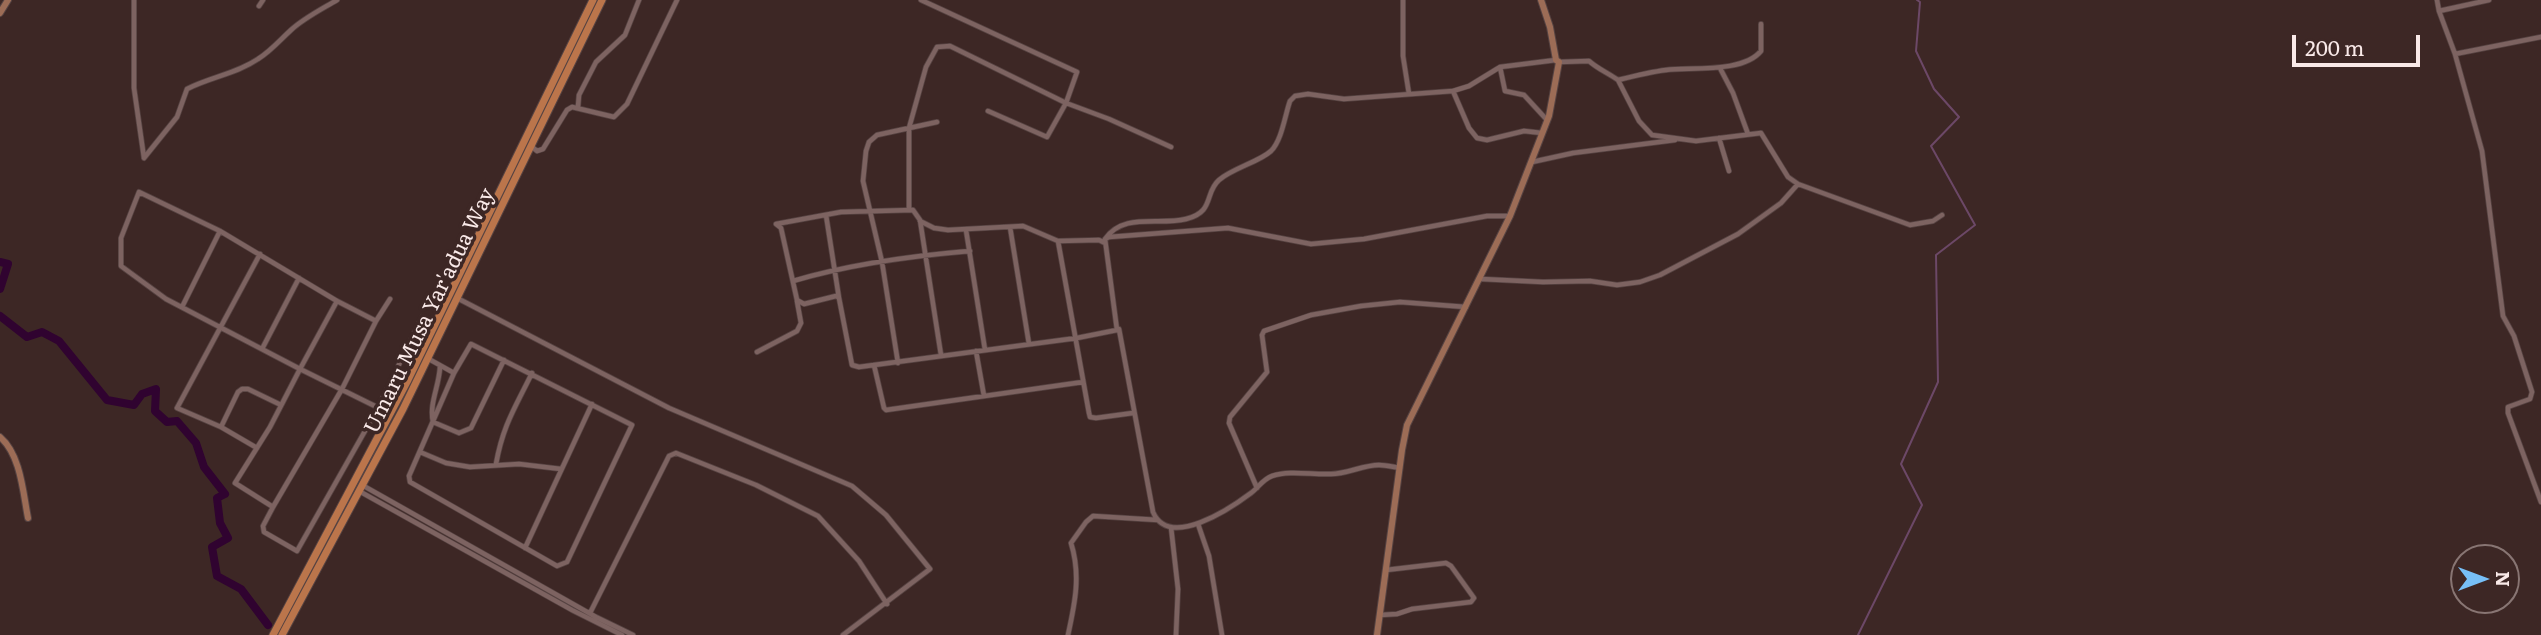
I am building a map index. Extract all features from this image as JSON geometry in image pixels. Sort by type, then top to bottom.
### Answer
[{"type":"main road","name":"Umaru Musa Yar'adua Way","points":[[282,635],[361,488],[593,0]]},
{"type":"main road","name":"Umaru Musa Yar'adua Way","points":[[273,635],[391,414],[427,358],[602,0]]},
{"type":"street","points":[[0,13],[8,0]]},
{"type":"street","points":[[134,0],[134,88],[144,158],[177,117],[187,89],[233,73],[257,60],[278,44],[292,28],[337,0]]},
{"type":"street","points":[[259,6],[263,0]]},
{"type":"street","points":[[578,107],[579,95],[596,62],[625,34],[639,0]]},
{"type":"street","points":[[531,146],[537,151],[543,149],[567,110],[578,107],[614,117],[627,104],[677,0]]},
{"type":"street","points":[[921,0],[1077,72],[1066,103],[1047,137],[988,111]]},
{"type":"street","points":[[1403,0],[1402,56],[1409,94]]},
{"type":"street","points":[[1377,635],[1402,450],[1410,418],[1510,216],[1547,120],[1557,61],[1541,0]]},
{"type":"street","points":[[2437,0],[2482,151],[2503,316],[2514,336],[2532,392],[2530,399],[2508,407],[2508,413],[2541,502]]},
{"type":"street","points":[[2439,11],[2489,0]]},
{"type":"street","points":[[1158,520],[1153,512],[1118,328],[1105,241],[1111,230],[1139,221],[1168,222],[1196,215],[1205,208],[1218,180],[1242,164],[1259,159],[1272,150],[1290,101],[1295,96],[1321,94],[1344,99],[1453,91],[1469,86],[1500,67],[1557,61],[1589,61],[1600,71],[1618,80],[1667,70],[1720,69],[1760,54],[1761,24]]},
{"type":"street","points":[[2455,54],[2541,37]]},
{"type":"street","points":[[909,208],[909,128],[926,67],[937,47],[950,46],[1066,103],[1171,147]]},
{"type":"street","points":[[1500,67],[1505,91],[1524,95],[1547,120]]},
{"type":"street","points":[[1720,69],[1733,93],[1748,134]]},
{"type":"street","points":[[1618,80],[1633,112],[1653,135],[1696,142],[1761,133],[1788,177],[1798,184],[1910,225],[1933,221],[1942,215]]},
{"type":"street","points":[[1453,91],[1460,101],[1469,128],[1477,138],[1487,140],[1518,131],[1542,132]]},
{"type":"street","points":[[898,363],[882,262],[863,181],[866,151],[869,142],[877,135],[937,122]]},
{"type":"street","points":[[1719,138],[1729,171]]},
{"type":"street","points":[[1531,162],[1573,153],[1682,139]]},
{"type":"street","points":[[1481,279],[1590,281],[1616,285],[1640,282],[1661,275],[1738,234],[1781,203],[1798,184]]},
{"type":"street","points":[[376,321],[220,231],[139,192],[121,238],[121,265],[166,299],[391,414]]},
{"type":"street","points":[[757,352],[797,331],[802,323],[781,228],[776,224],[826,215],[909,208],[920,220],[934,228],[1030,228],[1059,241],[1105,241],[1228,228],[1311,244],[1364,239],[1488,216],[1510,216]]},
{"type":"street","points":[[826,215],[852,365],[859,367],[898,363],[1077,338],[1118,328]]},
{"type":"street","points":[[920,220],[941,355]]},
{"type":"street","points":[[1010,227],[1028,344]]},
{"type":"street","points":[[966,230],[985,349]]},
{"type":"street","points":[[181,307],[220,231]]},
{"type":"street","points":[[1059,241],[1090,417],[1133,413]]},
{"type":"street","points":[[793,281],[834,268],[970,251]]},
{"type":"street","points":[[257,448],[221,427],[177,408],[260,254]]},
{"type":"street","points":[[262,349],[299,278]]},
{"type":"street","points":[[797,300],[804,304],[836,296],[839,298]]},
{"type":"street","points":[[457,298],[669,408],[852,486],[886,515],[930,569],[843,635]]},
{"type":"street","points":[[390,299],[263,526],[264,532],[297,551],[378,408],[422,317]]},
{"type":"street","points":[[273,507],[235,483],[281,405],[337,300]]},
{"type":"street","points":[[1256,488],[1229,423],[1230,417],[1267,372],[1262,335],[1264,331],[1311,315],[1361,306],[1400,302],[1466,307]]},
{"type":"street","points":[[471,344],[632,425],[567,562],[557,566],[410,482],[409,476],[454,373],[471,344]]},
{"type":"street","points":[[976,351],[984,396]]},
{"type":"street","points":[[427,358],[454,373]]},
{"type":"street","points":[[433,422],[458,433],[471,428],[504,360]]},
{"type":"street","points":[[874,365],[886,410],[1083,382]]},
{"type":"street","points":[[433,422],[430,409],[439,384],[440,367]]},
{"type":"street","points":[[496,464],[510,413],[532,373]]},
{"type":"street","points":[[221,427],[242,389],[248,389],[281,405]]},
{"type":"street","points":[[525,548],[592,404]]},
{"type":"street","points":[[0,437],[7,444],[15,464],[26,499],[28,518]]},
{"type":"street","points":[[420,452],[446,463],[470,467],[496,464],[550,466],[561,469]]},
{"type":"street","points":[[590,613],[669,456],[677,453],[756,485],[818,516],[859,561],[887,604]]},
{"type":"street","points":[[1068,635],[1077,590],[1077,561],[1071,541],[1093,516],[1158,520],[1176,528],[1198,524],[1266,479],[1279,475],[1331,474],[1379,465],[1400,468]]},
{"type":"street","points":[[361,488],[633,635]]},
{"type":"street","points":[[361,488],[572,610],[622,635]]},
{"type":"street","points":[[1198,524],[1209,556],[1222,635]]},
{"type":"street","points":[[1171,527],[1177,579],[1176,635]]},
{"type":"street","points":[[1380,615],[1471,602],[1474,598],[1446,563],[1386,570]]},
{"type":"waterway","points":[[1858,635],[1922,505],[1901,464],[1938,382],[1936,255],[1975,225],[1931,146],[1959,117],[1934,89],[1916,51],[1920,2],[1917,0]]},
{"type":"waterway","points":[[0,262],[8,264],[0,289]]},
{"type":"waterway","points":[[0,316],[27,337],[42,332],[59,341],[107,400],[134,405],[142,394],[156,389],[155,411],[167,422],[177,421],[196,443],[204,467],[225,494],[217,498],[220,523],[228,538],[212,547],[217,576],[241,589],[268,625]]}]
